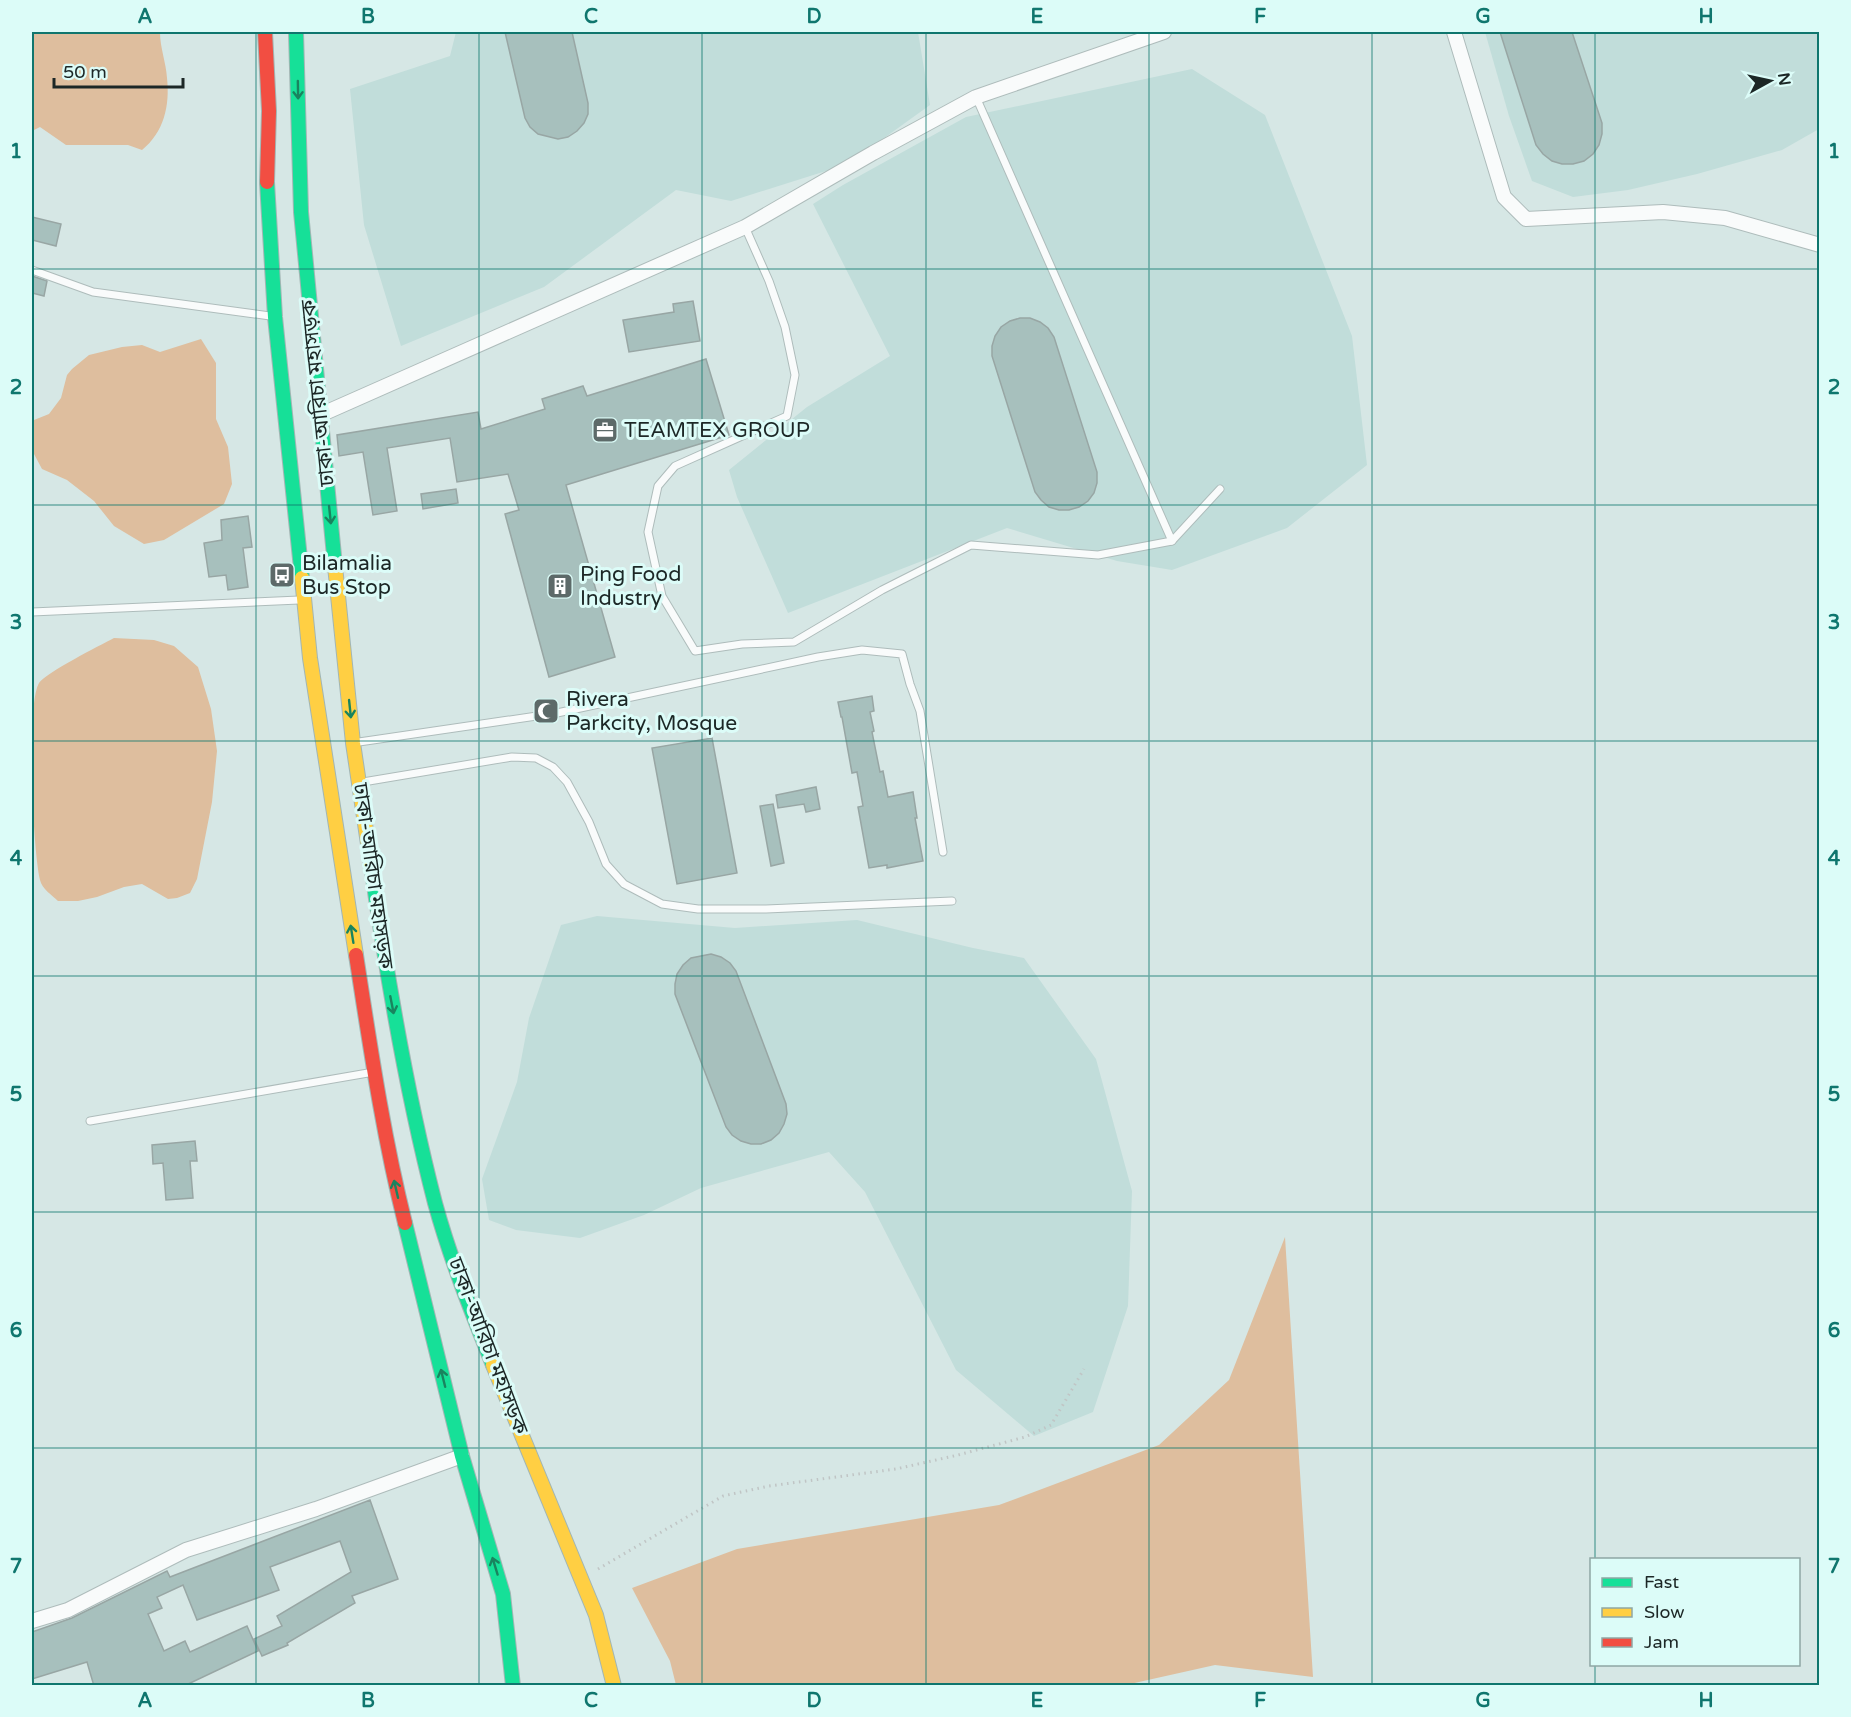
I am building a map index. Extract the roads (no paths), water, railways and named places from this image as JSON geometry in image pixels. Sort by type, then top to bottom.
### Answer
[{"type":"highway","name":"ঢাকা-আরিচা মহাসড়ক","points":[[265,32],[269,111],[267,191],[275,317],[314,681],[374,1072],[409,1245],[462,1456],[503,1594],[513,1686]]},
{"type":"highway","name":"ঢাকা-আরিচা মহাসড়ক","points":[[296,32],[301,212],[353,743],[389,989],[411,1104],[436,1205],[471,1311],[596,1615],[610,1664],[613,1686]]},
{"type":"highway","points":[[503,1594],[524,1663]]},
{"type":"street","points":[[320,415],[745,227],[976,97],[1164,32]]},
{"type":"street","points":[[1454,32],[1504,197],[1526,219],[1663,212],[1725,218],[1820,244]]},
{"type":"street","points":[[32,1621],[68,1610],[186,1550],[316,1509],[462,1456]]},
{"type":"lane","points":[[976,97],[1172,541]]},
{"type":"lane","points":[[745,227],[769,281],[785,327],[795,375],[787,416],[675,466],[658,486],[648,532],[662,596],[695,651],[742,644],[794,642],[882,590],[971,544],[1098,555],[1172,541],[1220,489]]},
{"type":"lane","points":[[32,270],[93,292],[275,317]]},
{"type":"lane","points":[[32,612],[305,600]]},
{"type":"lane","points":[[353,743],[557,713],[818,657],[862,650],[902,654],[920,711],[944,852]]},
{"type":"lane","points":[[359,782],[512,757],[536,758],[553,767],[567,782],[589,822],[606,864],[624,884],[662,904],[698,909],[766,909],[952,902]]},
{"type":"lane","points":[[90,1121],[374,1072]]},
{"type":"place","name":"TEAMTEX GROUP","points":[[605,430]]},
{"type":"place","name":"Bilamalia Bus Stop","points":[[282,575]]},
{"type":"place","name":"Ping Food Industry","points":[[560,586]]},
{"type":"place","name":"Rivera Parkcity, Mosque","points":[[546,711]]}]
